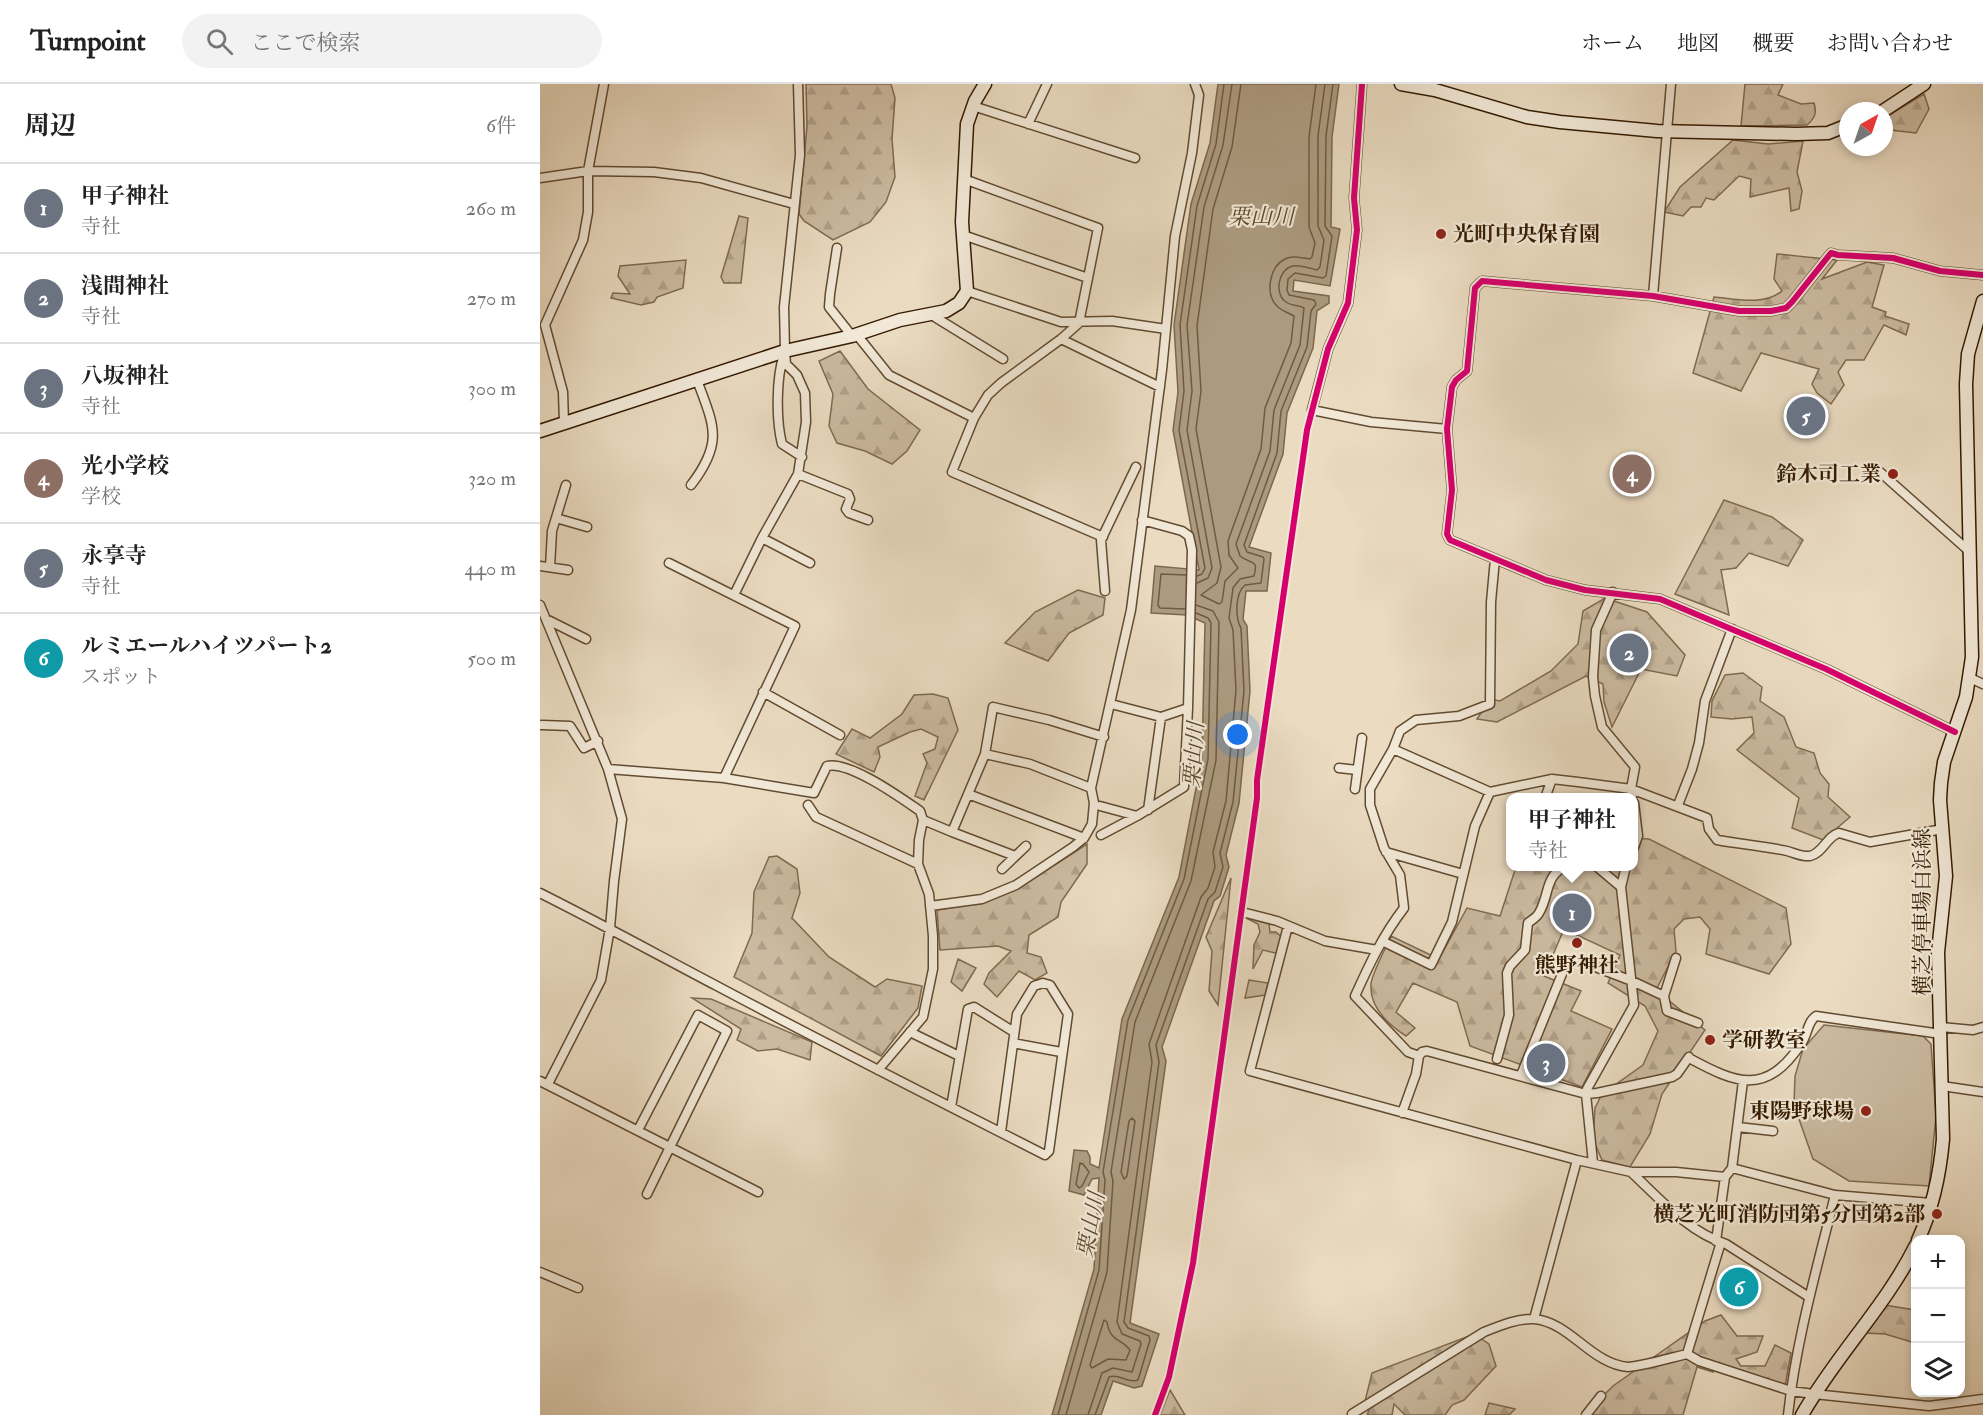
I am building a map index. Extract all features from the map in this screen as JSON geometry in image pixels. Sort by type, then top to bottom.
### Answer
[{"type":"street","points":[[564,423],[563,392],[545,325],[583,240],[588,212],[588,171],[604,84]]},
{"type":"street","points":[[734,595],[762,538],[798,474],[802,457],[806,422],[805,393],[796,375],[786,364],[784,307],[800,155],[798,84]]},
{"type":"street","points":[[540,431],[785,351],[854,335],[900,320],[946,311],[959,303],[967,291],[963,235],[967,124],[973,106],[985,84]]},
{"type":"street","points":[[1028,124],[1047,84]]},
{"type":"street","points":[[930,906],[982,899],[1016,885],[1084,838],[1092,824],[1094,803],[1091,788],[1131,610],[1160,387],[1175,236],[1192,153],[1199,95],[1195,84]]},
{"type":"street","points":[[1362,84],[1354,198],[1357,230],[1348,303],[1328,349],[1312,410],[1371,422],[1447,429]]},
{"type":"street","points":[[1401,84],[1435,90],[1527,117],[1560,122],[1668,131],[1796,134],[1828,133],[1839,129]]},
{"type":"street","points":[[1653,296],[1671,84]]},
{"type":"street","points":[[1893,104],[1924,84]]},
{"type":"street","points":[[973,106],[1136,158]]},
{"type":"street","points":[[540,178],[588,171],[654,172],[701,178],[794,204]]},
{"type":"street","points":[[964,179],[1098,228],[1079,323],[1061,339],[1001,382],[988,395],[974,418],[952,472],[1103,537]]},
{"type":"street","points":[[963,235],[1088,278]]},
{"type":"street","points":[[837,248],[830,307],[890,375],[974,418]]},
{"type":"street","points":[[1955,732],[1826,669],[1660,599],[1585,590],[1566,585],[1450,540],[1447,534],[1452,480],[1447,429],[1452,387],[1467,371],[1475,288],[1482,281],[1653,296],[1739,311],[1771,311],[1786,308],[1832,252],[1838,255],[1893,258],[1940,271],[1983,275]]},
{"type":"street","points":[[967,291],[1061,322],[1112,321],[1166,329]]},
{"type":"street","name":"横芝停車場白浜線","points":[[1920,1235],[1941,1169],[1943,1139],[1938,952],[1946,876],[1941,783],[1944,762],[1970,678],[1972,657],[1967,364],[1970,344],[1983,301]]},
{"type":"street","points":[[930,314],[1003,359]]},
{"type":"street","points":[[1061,339],[1160,387]]},
{"type":"street","points":[[785,351],[779,366],[778,430],[783,444],[802,457]]},
{"type":"street","points":[[691,484],[708,460],[713,443],[711,418],[697,380]]},
{"type":"street","points":[[1105,591],[1101,540],[1136,467]]},
{"type":"street","points":[[1880,472],[1970,552]]},
{"type":"street","points":[[798,474],[848,494],[850,499],[846,509],[849,513],[868,520]]},
{"type":"street","points":[[550,567],[552,531],[566,485]]},
{"type":"street","points":[[556,518],[587,526]]},
{"type":"street","points":[[1101,835],[1148,810],[1184,786],[1192,550],[1189,536],[1182,531],[1143,520]]},
{"type":"street","points":[[762,538],[810,563]]},
{"type":"street","points":[[1419,1056],[1408,1052],[1355,996],[1382,941],[1404,908],[1400,875],[1386,852],[1370,805],[1370,789],[1393,749],[1400,731],[1416,720],[1459,716],[1490,704],[1491,602],[1495,559]]},
{"type":"street","points":[[669,563],[795,626],[724,778]]},
{"type":"street","points":[[540,566],[568,570]]},
{"type":"street","points":[[1393,749],[1490,792],[1552,779],[1632,793],[1635,767],[1602,727],[1593,677],[1596,630],[1613,592]]},
{"type":"street","points":[[540,604],[608,769],[622,819],[610,928],[601,980],[544,1083],[758,1192]]},
{"type":"street","points":[[546,619],[586,639]]},
{"type":"street","points":[[1678,805],[1694,760],[1706,701],[1732,629]]},
{"type":"street","points":[[1970,678],[1983,684]]},
{"type":"street","points":[[763,692],[840,735]]},
{"type":"street","points":[[1111,704],[1161,717],[1188,708]]},
{"type":"street","points":[[952,832],[986,753],[993,707],[1049,720],[1104,737]]},
{"type":"street","points":[[1148,810],[1161,717]]},
{"type":"street","points":[[542,725],[570,726],[584,748],[597,741]]},
{"type":"street","points":[[1355,789],[1362,738]]},
{"type":"street","points":[[986,753],[1030,764],[1091,788]]},
{"type":"street","points":[[608,769],[724,778],[814,793],[827,766],[833,765],[854,771],[920,811],[923,820],[918,864],[929,894],[933,969],[923,1017],[878,1070]]},
{"type":"street","points":[[1339,768],[1357,770]]},
{"type":"street","points":[[1547,793],[1552,779]]},
{"type":"street","points":[[1382,941],[1431,965],[1452,922],[1475,826],[1490,792]]},
{"type":"street","points":[[968,794],[1084,838]]},
{"type":"street","points":[[1638,795],[1678,805],[1707,818],[1709,830],[1717,840],[1806,856],[1819,851],[1834,834],[1839,833],[1870,842],[1943,829]]},
{"type":"street","points":[[808,806],[816,817],[918,864]]},
{"type":"street","points":[[1100,806],[1137,816]]},
{"type":"street","points":[[923,820],[1015,856]]},
{"type":"street","points":[[1002,869],[1026,846]]},
{"type":"street","points":[[1386,852],[1463,874]]},
{"type":"street","points":[[1497,1059],[1509,1015],[1507,973],[1510,966],[1525,950],[1528,923],[1539,914],[1556,871]]},
{"type":"street","points":[[1601,871],[1621,887]]},
{"type":"street","points":[[1593,1164],[1587,1089],[1634,1005],[1621,887],[1625,871]]},
{"type":"street","points":[[540,893],[1045,1155],[1049,1151],[1068,1014],[1050,985],[1043,983],[1035,986],[1017,1014],[1001,1132]]},
{"type":"street","points":[[1242,912],[1288,926],[1325,941],[1377,950]]},
{"type":"street","points":[[1288,926],[1250,1071],[1593,1164],[1631,1172],[1676,1172],[1725,1177]]},
{"type":"street","points":[[1676,958],[1664,996],[1667,1011],[1698,1023]]},
{"type":"street","points":[[1585,963],[1664,996]]},
{"type":"street","points":[[1521,1075],[1564,969]]},
{"type":"street","points":[[951,1107],[968,1009],[974,1007],[1014,1032]]},
{"type":"street","points":[[638,1130],[698,1015],[727,1031],[647,1194]]},
{"type":"street","points":[[1402,1113],[1416,1074],[1419,1056],[1422,1052],[1427,1051],[1586,1094],[1597,1094],[1672,1077],[1689,1058],[1717,1073],[1743,1080],[1752,1081],[1769,1077],[1784,1066],[1806,1037],[1809,1024],[1816,1016],[1941,1030],[1973,1030],[1983,1027]]},
{"type":"street","points":[[910,1032],[959,1056]]},
{"type":"street","points":[[1013,1043],[1061,1052]]},
{"type":"street","points":[[1687,1354],[1719,1241],[1725,1177],[1732,1168],[1743,1080]]},
{"type":"street","points":[[1942,1086],[1983,1092]]},
{"type":"street","points":[[1738,1127],[1773,1131]]},
{"type":"street","points":[[1534,1319],[1577,1160]]},
{"type":"street","points":[[1732,1168],[1835,1195],[1931,1203]]},
{"type":"street","points":[[1631,1172],[1694,1228],[1809,1297]]},
{"type":"street","points":[[1788,1415],[1809,1297],[1835,1195]]},
{"type":"street","points":[[1802,1415],[1814,1394],[1890,1290],[1911,1254]]},
{"type":"street","points":[[540,1272],[578,1288]]},
{"type":"street","points":[[1352,1414],[1484,1332],[1502,1325],[1534,1319],[1558,1327],[1599,1358],[1629,1367],[1687,1354],[1699,1361],[1791,1391],[1935,1410],[1983,1399]]},
{"type":"street","points":[[1586,1415],[1601,1396]]},
{"type":"green space","points":[[806,84],[891,84],[895,98],[892,139],[895,177],[886,202],[870,222],[833,240],[804,221],[799,214],[807,126]]},
{"type":"green space","points":[[1745,84],[1783,84],[1778,95],[1801,104],[1814,103],[1814,118],[1807,125],[1741,126]]},
{"type":"green space","points":[[1924,94],[1929,109],[1916,133],[1893,130],[1893,113]]},
{"type":"green space","points":[[1733,140],[1768,144],[1803,141],[1797,172],[1802,191],[1799,209],[1791,211],[1789,188],[1750,197],[1751,179],[1739,176],[1714,200],[1706,198],[1701,207],[1691,207],[1683,216],[1664,212],[1680,187]]},
{"type":"green space","points":[[739,216],[748,218],[741,283],[724,283],[721,277]]},
{"type":"green space","points":[[1777,254],[1837,260],[1822,279],[1867,262],[1884,265],[1872,307],[1886,312],[1885,316],[1909,324],[1906,335],[1884,325],[1864,360],[1846,360],[1838,372],[1844,385],[1831,404],[1817,393],[1812,384],[1819,369],[1761,353],[1741,391],[1693,373],[1714,297],[1758,300],[1775,296],[1782,291],[1774,279]]},
{"type":"green space","points":[[686,260],[683,288],[657,297],[654,302],[641,305],[611,298],[613,293],[630,294],[618,276],[620,266]]},
{"type":"green space","points":[[840,351],[868,389],[920,430],[907,451],[892,464],[865,451],[837,443],[829,426],[833,394],[819,361]]},
{"type":"green space","points":[[1724,500],[1772,517],[1803,540],[1788,566],[1749,553],[1736,568],[1721,570],[1729,615],[1675,594]]},
{"type":"green space","points":[[1078,590],[1105,598],[1103,615],[1069,633],[1048,661],[1005,643],[1035,612]]},
{"type":"green space","points":[[1605,598],[1647,612],[1685,655],[1677,676],[1641,669],[1612,727],[1604,702],[1603,684],[1586,676],[1497,722],[1477,719],[1490,699],[1500,701],[1551,671],[1578,644],[1583,611]]},
{"type":"green space","points":[[1743,673],[1762,687],[1760,701],[1784,717],[1796,747],[1814,753],[1820,773],[1829,784],[1828,797],[1850,817],[1823,840],[1792,828],[1799,798],[1737,750],[1754,733],[1752,717],[1732,719],[1711,717],[1712,701],[1725,675]]},
{"type":"green space","points":[[933,694],[948,698],[958,730],[924,800],[915,796],[927,763],[923,754],[935,749],[938,737],[921,729],[878,747],[880,757],[874,772],[836,754],[852,729],[870,738],[902,714],[914,695]]},
{"type":"green space","points":[[1638,838],[1649,839],[1786,908],[1791,944],[1769,974],[1706,954],[1710,929],[1700,917],[1684,919],[1674,929],[1676,951],[1656,990],[1705,1030],[1662,1094],[1650,1134],[1630,1167],[1602,1160],[1593,1139],[1595,1108],[1602,1094],[1643,1065],[1658,1031],[1645,1006],[1608,983],[1620,955],[1564,929],[1544,976],[1581,991],[1571,1011],[1612,1029],[1582,1087],[1470,1046],[1457,1002],[1413,983],[1396,1012],[1415,1028],[1406,1036],[1387,1021],[1377,1008],[1371,992],[1371,984],[1376,967],[1391,936],[1439,959],[1467,908],[1500,916],[1515,871],[1638,871]]},
{"type":"green space","points":[[1087,844],[1087,864],[1061,902],[1058,917],[1029,935],[1027,953],[1041,957],[1047,973],[1035,980],[1019,971],[997,997],[984,984],[989,973],[1011,951],[998,946],[940,950],[937,910],[986,902],[1033,879]]},
{"type":"green space","points":[[777,856],[797,869],[800,893],[792,918],[829,957],[875,987],[887,979],[922,986],[918,1008],[881,1056],[734,977],[752,933],[754,892],[769,857]]},
{"type":"green space","points":[[1231,878],[1218,1005],[1209,991],[1212,951],[1206,937]]},
{"type":"green space","points":[[1258,914],[1268,915],[1270,932],[1276,932],[1286,941],[1279,954],[1263,950],[1253,969],[1254,945],[1260,932],[1258,924],[1248,919]]},
{"type":"green space","points":[[958,959],[976,968],[962,991],[951,982]]},
{"type":"green space","points":[[1249,980],[1268,983],[1265,995],[1245,998]]},
{"type":"green space","points":[[692,998],[711,999],[812,1042],[810,1060],[777,1049],[758,1051],[737,1040],[741,1029]]},
{"type":"green space","name":"東陽野球場","points":[[1824,1025],[1923,1036],[1931,1044],[1936,1116],[1929,1186],[1849,1181],[1813,1159],[1794,1105],[1795,1076],[1803,1049]]},
{"type":"green space","points":[[1884,1305],[1911,1309],[1911,1342],[1885,1334],[1864,1333]]},
{"type":"green space","points":[[1721,1315],[1737,1336],[1763,1336],[1757,1352],[1736,1359],[1741,1366],[1765,1366],[1775,1345],[1791,1353],[1785,1386],[1717,1364],[1713,1372],[1697,1367],[1683,1415],[1584,1415],[1613,1386],[1705,1321]]},
{"type":"green space","points":[[1474,1334],[1489,1344],[1496,1366],[1464,1400],[1452,1405],[1445,1415],[1405,1415],[1394,1404],[1392,1415],[1367,1415],[1369,1410],[1364,1405],[1372,1373]]},
{"type":"green space","points":[[1170,1390],[1185,1415],[1160,1415]]},
{"type":"green space","points":[[1489,1403],[1515,1409],[1509,1415],[1485,1415]]},
{"type":"water","name":"栗山川","points":[[1218,84],[1339,84],[1332,137],[1331,227],[1340,229],[1330,286],[1294,280],[1293,291],[1329,296],[1329,303],[1317,311],[1313,348],[1287,413],[1283,454],[1249,547],[1271,553],[1267,591],[1246,591],[1243,619],[1247,626],[1250,691],[1239,803],[1226,855],[1229,867],[1220,896],[1214,901],[1162,1047],[1166,1061],[1130,1323],[1159,1334],[1142,1386],[1134,1388],[1113,1381],[1101,1415],[1052,1415],[1094,1269],[1099,1178],[1092,1179],[1084,1195],[1069,1191],[1074,1150],[1087,1151],[1090,1164],[1099,1168],[1122,1019],[1179,877],[1202,757],[1205,623],[1187,615],[1151,613],[1155,566],[1199,570],[1173,430],[1178,392],[1174,325],[1191,204],[1210,143]]},
{"type":"cycle path","points":[[1155,1415],[1169,1377],[1193,1263],[1257,798],[1257,780],[1307,430],[1328,349],[1348,303],[1357,230],[1354,198],[1362,84]]},
{"type":"cycle path","points":[[1955,732],[1826,669],[1660,599],[1585,590],[1546,580],[1450,540],[1447,534],[1452,490],[1447,429],[1452,387],[1456,380],[1467,371],[1475,288],[1482,281],[1653,296],[1739,311],[1771,311],[1786,308],[1831,253],[1893,258],[1940,271],[1983,275]]},
{"type":"place","name":"光町中央保育園","points":[[1441,234]]},
{"type":"place","name":"永享寺","points":[[1806,416]]},
{"type":"place","name":"光小学校","points":[[1632,474]]},
{"type":"place","name":"鈴木司工業","points":[[1893,474]]},
{"type":"place","name":"浅間神社","points":[[1629,653]]},
{"type":"place","name":"甲子神社","points":[[1572,913]]},
{"type":"place","name":"熊野神社","points":[[1577,943]]},
{"type":"place","name":"学研教室","points":[[1710,1040]]},
{"type":"place","name":"八坂神社","points":[[1546,1063]]},
{"type":"place","name":"東陽野球場","points":[[1866,1111]]},
{"type":"place","name":"横芝光町消防団第5分団第2部","points":[[1937,1214]]},
{"type":"place","name":"ルミエールハイツパート2","points":[[1739,1287]]}]
